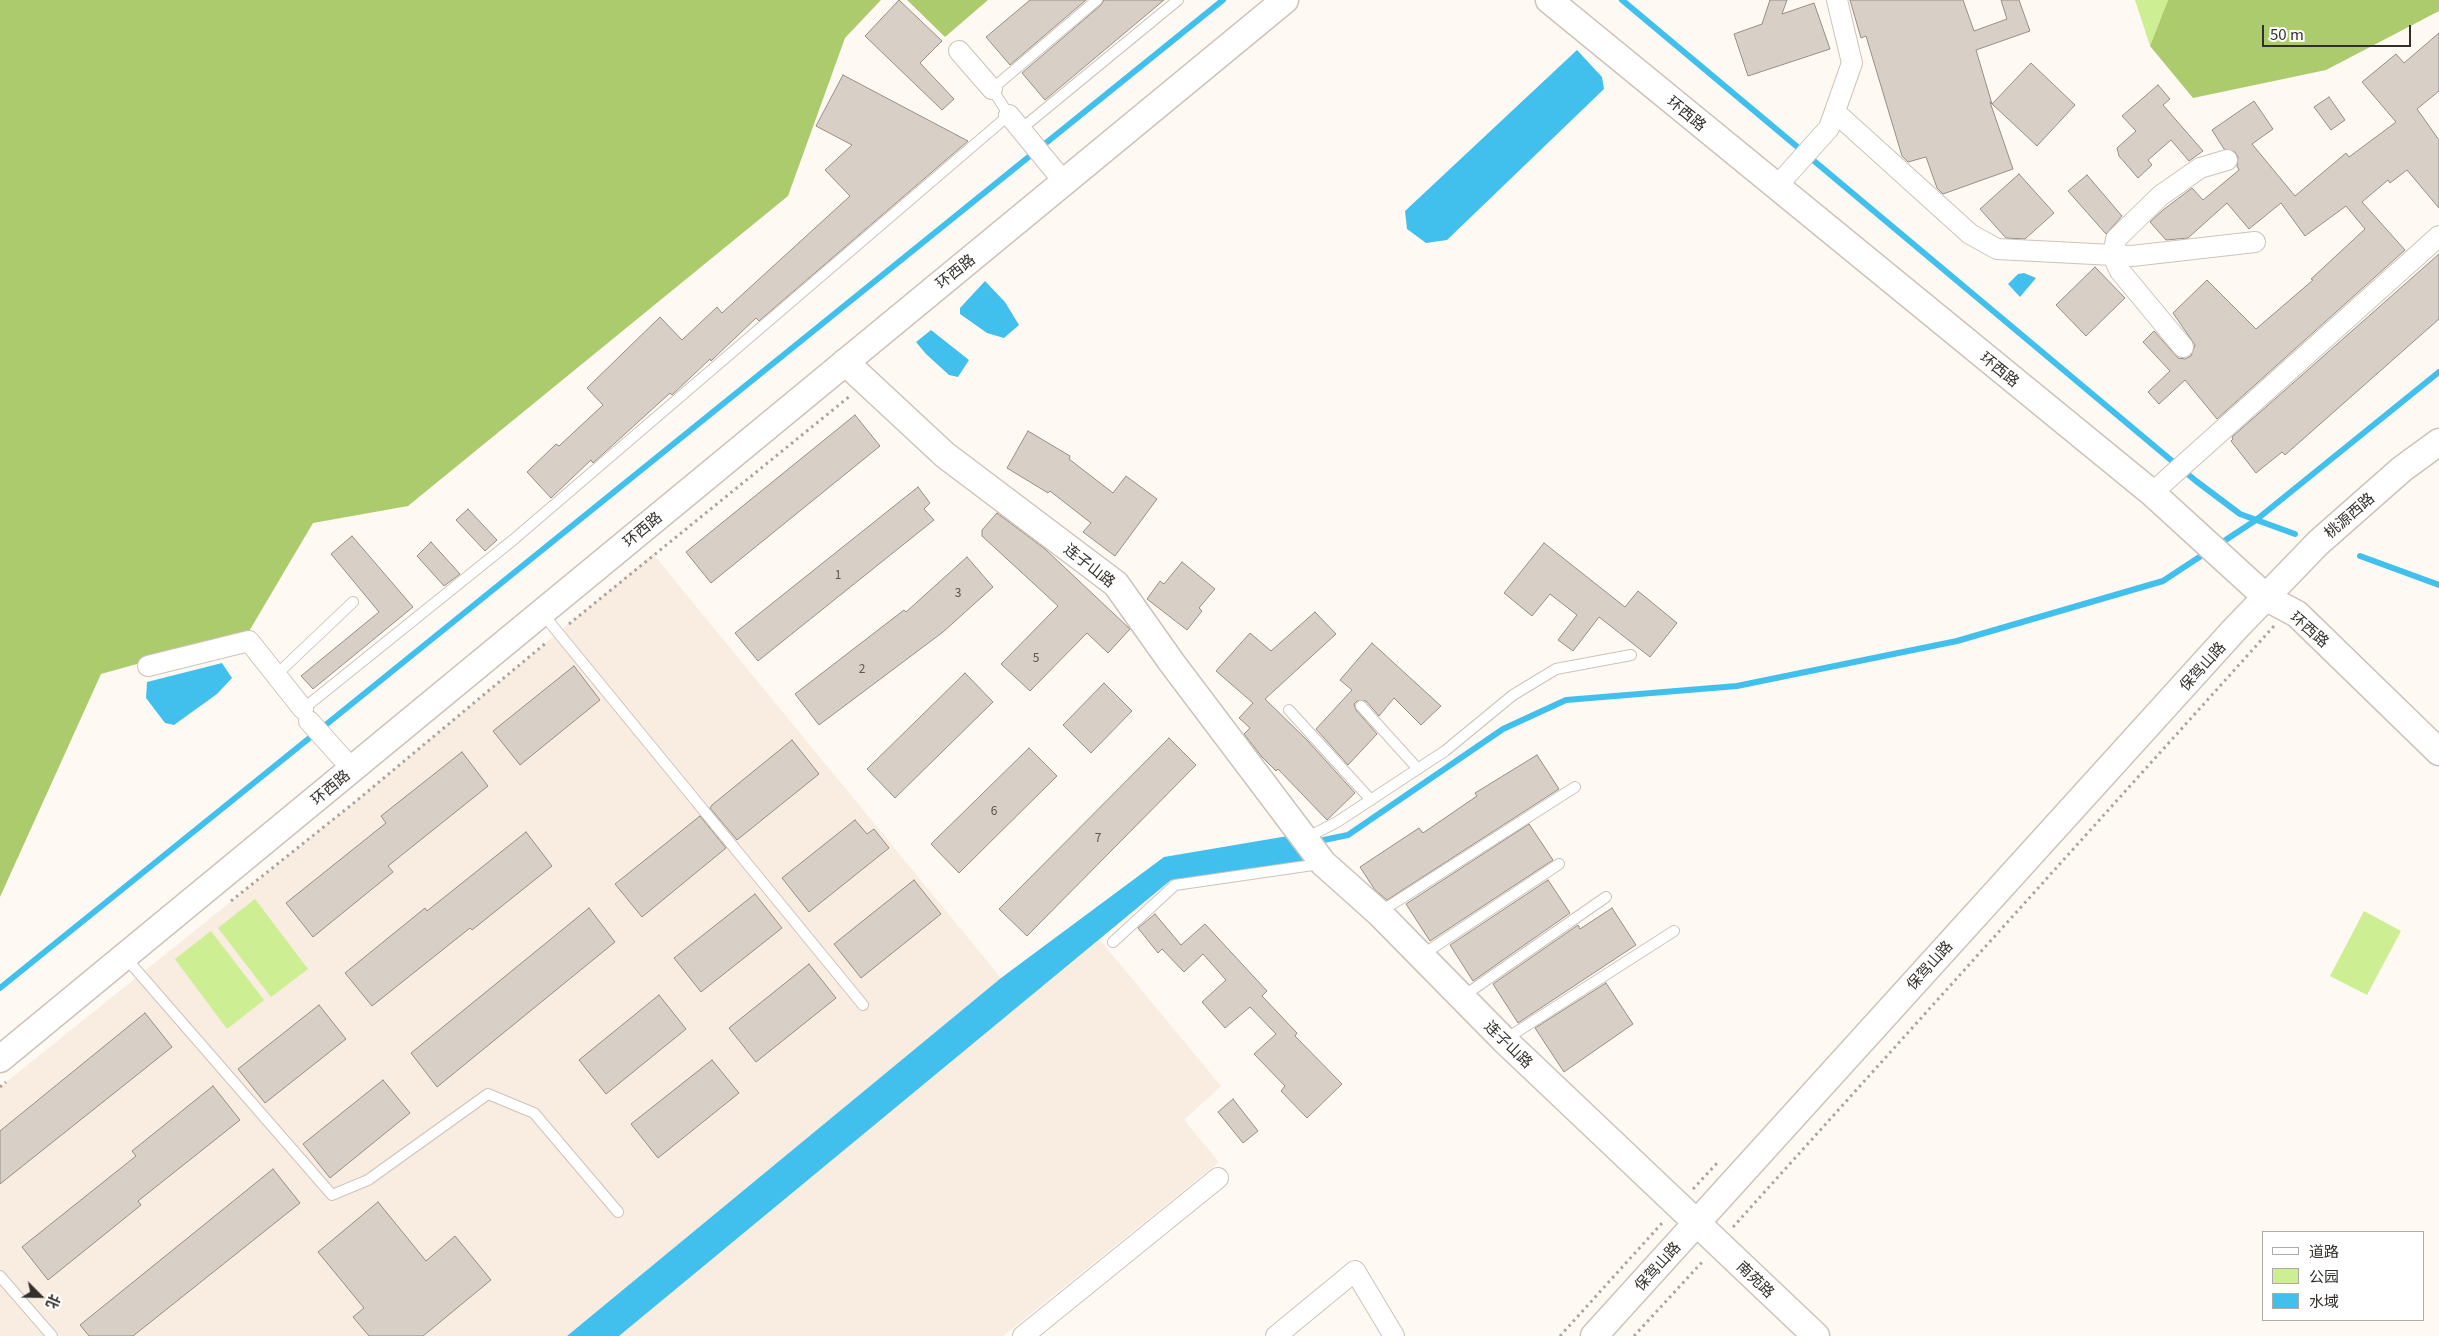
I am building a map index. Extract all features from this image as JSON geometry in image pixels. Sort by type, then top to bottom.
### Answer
[{"type":"street","name":"环西路","points":[[0,1059],[1285,0]]},
{"type":"street","name":"环西路","points":[[1549,0],[1776,186],[2162,485],[2203,539],[2278,604],[2298,614],[2439,752]]},
{"type":"street","points":[[1776,186],[1832,120],[1852,63],[1837,0]]},
{"type":"street","points":[[959,51],[992,89]]},
{"type":"street","points":[[1832,120],[1970,234],[1997,249],[2132,256],[2256,242]]},
{"type":"street","points":[[1020,128],[1064,182]]},
{"type":"street","points":[[2183,347],[2120,271],[2113,256],[2116,239],[2160,196],[2200,168],[2227,160]]},
{"type":"street","points":[[2162,485],[2439,236]]},
{"type":"street","name":"连子山路","points":[[845,362],[945,454],[1116,584],[1172,663],[1323,863],[1379,913],[1504,1040],[1696,1222]]},
{"type":"street","name":"桃源西路","points":[[2278,604],[2318,543],[2402,469],[2439,442]]},
{"type":"street","name":"保驾山路","points":[[1594,1336],[2228,637],[2278,604]]},
{"type":"street","points":[[148,666],[249,641],[327,741],[352,768]]},
{"type":"street","points":[[1023,1336],[1218,1178]]},
{"type":"street","name":"南苑路","points":[[1696,1222],[1816,1336]]},
{"type":"street","points":[[1276,1336],[1354,1271],[1394,1336]]},
{"type":"lane","points":[[1020,128],[992,89],[1097,0]]},
{"type":"lane","points":[[306,715],[513,540],[1178,0]]},
{"type":"lane","points":[[276,675],[353,602]]},
{"type":"lane","points":[[541,612],[563,642],[863,1005]]},
{"type":"lane","points":[[1306,838],[1337,822],[1446,751],[1513,695],[1556,669],[1631,655]]},
{"type":"lane","points":[[1361,706],[1418,769]]},
{"type":"lane","points":[[1289,710],[1371,800]]},
{"type":"lane","points":[[1379,913],[1575,788]]},
{"type":"lane","points":[[1113,942],[1175,885],[1323,863]]},
{"type":"lane","points":[[1421,956],[1559,864]]},
{"type":"lane","points":[[1462,997],[1606,897]]},
{"type":"lane","points":[[1504,1040],[1674,931]]},
{"type":"lane","points":[[125,956],[332,1195],[368,1180],[488,1094],[534,1113],[618,1212]]},
{"type":"lane","points":[[0,1276],[52,1336]]},
{"type":"path","points":[[1634,1336],[1718,1243],[2278,604]]},
{"type":"shaded area","points":[[653,554],[1001,978],[567,1336],[0,1336],[0,1087],[355,802]]},
{"type":"shaded area","points":[[1099,939],[1221,1086],[1184,1120],[1219,1162],[1003,1336],[619,1336]]},
{"type":"green space","points":[[0,0],[881,0],[845,38],[788,196],[408,506],[313,523],[248,633],[101,674],[0,897]]},
{"type":"green space","points":[[907,0],[988,0],[945,37]]},
{"type":"green space","points":[[2135,0],[2168,0],[2150,46]]},
{"type":"green space","points":[[2168,0],[2439,0],[2439,11],[2326,70],[2193,98],[2150,46]]},
{"type":"green space","points":[[255,899],[308,969],[271,997],[218,928]]},
{"type":"green space","points":[[2364,911],[2401,931],[2367,995],[2330,976]]},
{"type":"green space","points":[[211,931],[264,1000],[227,1029],[175,959]]},
{"type":"water","points":[[1577,50],[1602,77],[1604,89],[1447,240],[1426,243],[1407,229],[1405,211]]},
{"type":"water","points":[[2024,273],[2036,278],[2020,297],[2008,284],[2018,274]]},
{"type":"water","points":[[985,281],[1005,302],[1019,325],[1004,338],[987,333],[960,314],[960,308]]},
{"type":"water","points":[[931,330],[969,360],[958,377],[949,375],[916,342]]},
{"type":"water","points":[[222,663],[232,678],[217,694],[174,725],[165,723],[146,698],[147,682]]},
{"type":"water","points":[[1288,836],[1311,867],[1171,880],[619,1336],[567,1336],[1001,978],[1164,857]]},
{"type":"building","points":[[899,0],[942,41],[920,63],[954,99],[942,110],[865,36]]},
{"type":"building","points":[[1030,0],[1086,0],[1010,65],[986,37]]},
{"type":"building","points":[[1104,0],[1164,0],[1045,100],[1022,73],[1101,5]]},
{"type":"building","points":[[1770,0],[1787,0],[1782,14],[1814,3],[1830,49],[1748,76],[1734,34],[1762,24]]},
{"type":"building","points":[[1850,0],[1963,0],[1974,31],[2007,19],[2001,0],[2019,0],[2030,31],[1976,50],[1992,104],[1990,102],[2013,169],[1943,194],[1937,188],[1926,157],[1908,162],[1902,156],[1866,36],[1861,38]]},
{"type":"building","points":[[2439,33],[2439,91],[2417,109],[2439,140],[2439,208],[2407,170],[2390,183],[2388,180],[2362,202],[2405,250],[2217,419],[2185,380],[2159,404],[2148,392],[2170,371],[2143,342],[2154,331],[2178,358],[2185,359],[2191,356],[2195,345],[2173,313],[2207,280],[2256,329],[2313,280],[2311,279],[2365,229],[2346,206],[2305,236],[2281,203],[2249,229],[2227,203],[2188,238],[2166,240],[2150,222],[2192,188],[2203,200],[2239,170],[2237,166],[2238,157],[2235,152],[2224,149],[2212,130],[2254,101],[2273,129],[2252,144],[2295,196],[2346,153],[2349,157],[2396,122],[2362,82],[2396,54],[2404,63]]},
{"type":"building","points":[[2031,63],[2075,105],[2037,146],[1992,104]]},
{"type":"building","points":[[843,75],[968,141],[759,321],[756,318],[711,361],[710,359],[672,395],[670,393],[593,463],[591,460],[551,498],[527,472],[556,444],[559,446],[603,405],[587,388],[660,317],[682,340],[717,307],[722,313],[850,196],[825,170],[852,145],[816,126]]},
{"type":"building","points":[[2158,85],[2170,99],[2163,105],[2203,151],[2189,161],[2171,140],[2148,160],[2152,165],[2138,178],[2119,156],[2117,148],[2136,131],[2122,116]]},
{"type":"building","points":[[2329,97],[2345,120],[2331,130],[2314,107]]},
{"type":"building","points":[[2019,174],[2054,213],[2025,239],[2006,238],[1980,209]]},
{"type":"building","points":[[2087,175],[2122,216],[2106,234],[2068,191]]},
{"type":"building","points":[[2439,254],[2439,319],[2285,455],[2282,452],[2256,473],[2231,441],[2232,437]]},
{"type":"building","points":[[2095,267],[2125,298],[2086,336],[2056,305]]},
{"type":"building","points":[[855,415],[880,446],[711,583],[686,552]]},
{"type":"building","points":[[1028,431],[1070,456],[1069,459],[1113,493],[1126,476],[1157,499],[1115,556],[1083,532],[1091,523],[1050,491],[1048,493],[1007,468]]},
{"type":"building","points":[[918,487],[930,503],[924,509],[934,520],[758,661],[735,633]]},
{"type":"building","points":[[468,509],[497,540],[485,551],[456,520]]},
{"type":"building","points":[[997,513],[1045,549],[1130,629],[1108,653],[1087,633],[1030,691],[1001,664],[1058,606],[982,536],[982,530]]},
{"type":"building","points":[[352,536],[413,607],[313,689],[301,676],[379,612],[331,554]]},
{"type":"building","points":[[431,542],[460,574],[444,586],[417,556]]},
{"type":"building","points":[[1544,543],[1625,607],[1638,591],[1677,623],[1650,657],[1599,617],[1573,651],[1558,640],[1577,615],[1550,594],[1532,616],[1504,593]]},
{"type":"building","points":[[967,557],[993,587],[943,632],[819,725],[795,694],[904,610],[906,612]]},
{"type":"building","points":[[1182,562],[1215,589],[1199,608],[1202,611],[1187,630],[1147,599],[1160,581],[1164,584]]},
{"type":"building","points":[[1315,612],[1336,634],[1265,699],[1306,739],[1355,793],[1327,820],[1278,769],[1276,771],[1262,757],[1244,734],[1250,728],[1239,718],[1253,703],[1216,671],[1250,633],[1271,651]]},
{"type":"building","points":[[1372,643],[1441,706],[1421,725],[1394,698],[1379,716],[1366,701],[1357,701],[1354,704],[1356,710],[1377,734],[1348,765],[1316,729],[1352,690],[1340,680]]},
{"type":"building","points":[[574,666],[600,700],[520,765],[493,731]]},
{"type":"building","points":[[965,673],[993,702],[895,798],[867,769]]},
{"type":"building","points":[[1104,683],[1132,711],[1091,753],[1063,725]]},
{"type":"building","points":[[1169,738],[1196,765],[1027,936],[999,909]]},
{"type":"building","points":[[792,740],[819,774],[737,840],[710,808]]},
{"type":"building","points":[[1029,748],[1057,776],[959,873],[931,844]]},
{"type":"building","points":[[462,752],[488,786],[388,866],[393,872],[313,937],[286,903],[386,823],[381,816]]},
{"type":"building","points":[[1537,755],[1559,789],[1387,900],[1375,890],[1360,867],[1419,828],[1423,833],[1477,796],[1475,793]]},
{"type":"building","points":[[700,816],[726,848],[642,917],[615,884]]},
{"type":"building","points":[[855,820],[867,834],[874,829],[889,848],[809,912],[782,878]]},
{"type":"building","points":[[1529,824],[1553,860],[1430,941],[1406,904]]},
{"type":"building","points":[[526,832],[552,866],[372,1006],[345,973],[425,908],[427,911]]},
{"type":"building","points":[[914,880],[941,914],[861,978],[834,944]]},
{"type":"building","points":[[1548,880],[1570,913],[1473,981],[1450,945]]},
{"type":"building","points":[[755,894],[782,928],[701,992],[674,958]]},
{"type":"building","points":[[589,908],[615,942],[437,1087],[411,1053]]},
{"type":"building","points":[[1612,908],[1636,945],[1518,1023],[1493,984],[1578,925],[1580,929]]},
{"type":"building","points":[[1155,914],[1181,945],[1205,924],[1267,991],[1262,996],[1297,1033],[1295,1036],[1342,1084],[1307,1118],[1281,1091],[1285,1086],[1254,1054],[1276,1034],[1250,1007],[1225,1028],[1202,1002],[1226,980],[1203,954],[1184,972],[1162,949],[1158,953],[1138,928]]},
{"type":"building","points":[[809,964],[836,998],[756,1062],[729,1028]]},
{"type":"building","points":[[1606,983],[1633,1024],[1564,1072],[1535,1028]]},
{"type":"building","points":[[659,995],[686,1029],[606,1094],[579,1060]]},
{"type":"building","points":[[319,1005],[346,1039],[265,1103],[238,1069]]},
{"type":"building","points":[[145,1013],[172,1047],[0,1184],[0,1131]]},
{"type":"building","points":[[712,1060],[739,1093],[658,1158],[631,1124]]},
{"type":"building","points":[[383,1080],[410,1113],[330,1178],[303,1144]]},
{"type":"building","points":[[213,1086],[240,1120],[138,1201],[141,1205],[48,1280],[22,1247],[136,1156],[132,1151]]},
{"type":"building","points":[[1233,1099],[1258,1131],[1243,1143],[1218,1112]]},
{"type":"building","points":[[273,1169],[300,1203],[133,1336],[89,1336],[80,1325]]},
{"type":"building","points":[[378,1202],[426,1261],[455,1236],[491,1280],[423,1336],[369,1336],[353,1317],[364,1308],[318,1252]]},
{"type":"waterway","points":[[0,988],[1223,0]]},
{"type":"waterway","points":[[1622,0],[2196,481],[2240,514],[2295,534]]},
{"type":"waterway","points":[[2218,545],[2256,520],[2439,372]]},
{"type":"waterway","points":[[1314,842],[1348,835],[1503,729],[1566,700],[1737,686],[1957,641],[2163,581],[2207,552]]},
{"type":"waterway","points":[[2360,556],[2439,585]]}]
